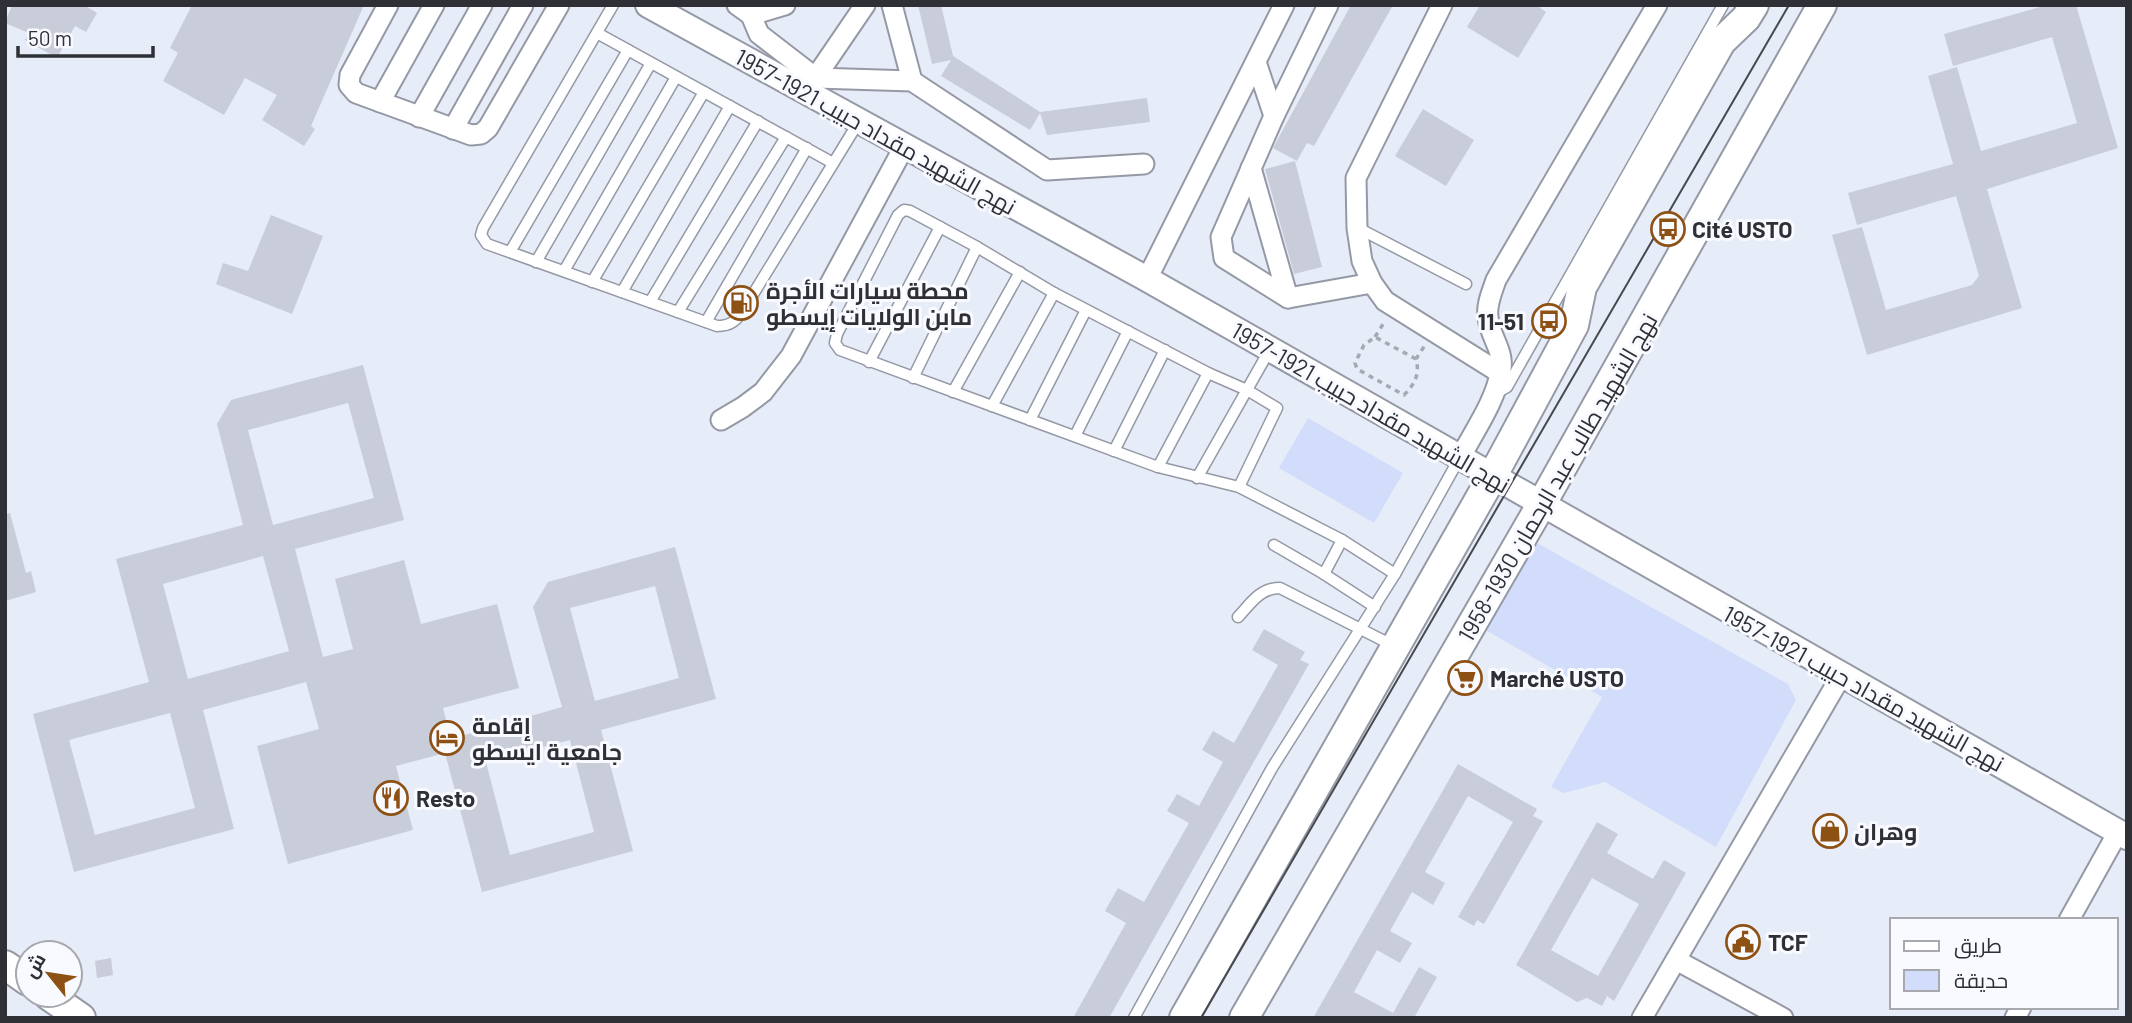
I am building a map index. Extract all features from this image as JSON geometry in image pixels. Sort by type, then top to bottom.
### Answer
[{"type":"main road","points":[[1184,1018],[1492,477],[1574,325],[1582,286],[1721,42],[1746,18],[1754,5]]},
{"type":"main road","name":"نهج الشهيد طالب عبد الرحمان 1930-1958","points":[[1244,1018],[1541,505],[1822,5]]},
{"type":"street","points":[[388,5],[350,75],[349,85],[356,93],[471,135],[481,134],[488,128],[556,10],[533,5]]},
{"type":"street","points":[[380,102],[434,5]]},
{"type":"street","points":[[419,117],[482,5]]},
{"type":"street","points":[[453,129],[523,5]]},
{"type":"street","name":"نهج الشهيد مقداد حبيب 1921-1957","points":[[648,5],[810,86],[859,122],[1147,279],[2122,835]]},
{"type":"street","points":[[785,5],[744,10],[759,34],[810,86],[912,81],[1047,170],[1144,164]]},
{"type":"street","points":[[810,86],[865,5]]},
{"type":"street","points":[[892,5],[912,81]]},
{"type":"street","points":[[1147,279],[1284,5]]},
{"type":"street","points":[[1328,5],[1274,116],[1221,237],[1224,258],[1288,298],[1372,283]]},
{"type":"street","points":[[1442,5],[1356,178],[1357,228],[1362,261],[1372,283],[1385,301],[1500,373]]},
{"type":"street","points":[[1460,458],[1494,395],[1500,373],[1500,351],[1488,318],[1489,299],[1496,280],[1657,5]]},
{"type":"street","points":[[1256,62],[1274,116]]},
{"type":"street","points":[[721,420],[743,408],[763,392],[791,356],[904,147]]},
{"type":"street","points":[[1251,168],[1288,298]]},
{"type":"street","points":[[1642,1018],[1725,871],[1841,676]]},
{"type":"street","points":[[2070,918],[2122,835]]},
{"type":"street","points":[[1676,960],[1783,1018]]},
{"type":"lane","points":[[613,5],[483,228],[481,235],[487,244],[717,326],[728,326],[736,321],[859,122]]},
{"type":"lane","points":[[1494,395],[1507,387],[1723,5]]},
{"type":"lane","points":[[597,33],[834,163]]},
{"type":"lane","points":[[510,252],[628,50]]},
{"type":"lane","points":[[536,261],[651,63]]},
{"type":"lane","points":[[564,271],[676,77]]},
{"type":"lane","points":[[592,282],[704,92]]},
{"type":"lane","points":[[622,292],[730,106]]},
{"type":"lane","points":[[650,302],[758,121]]},
{"type":"lane","points":[[678,312],[786,137]]},
{"type":"lane","points":[[706,322],[807,148]]},
{"type":"lane","points":[[1239,486],[1277,408],[1247,390],[1208,373],[1054,293],[910,211],[904,210],[898,215],[837,334],[835,343],[840,350],[1158,467],[1239,486],[1342,540],[1395,574]]},
{"type":"lane","points":[[869,362],[940,227]]},
{"type":"lane","points":[[1357,228],[1466,284]]},
{"type":"lane","points":[[914,378],[977,247]]},
{"type":"lane","points":[[953,392],[1020,272]]},
{"type":"lane","points":[[992,406],[1054,293]]},
{"type":"lane","points":[[1030,420],[1086,310]]},
{"type":"lane","points":[[1075,436],[1128,331]]},
{"type":"lane","points":[[1114,451],[1166,350]]},
{"type":"lane","points":[[1197,478],[1270,350]]},
{"type":"lane","points":[[1158,467],[1208,373]]},
{"type":"lane","points":[[1134,1018],[1272,768],[1375,607],[1460,458]]},
{"type":"lane","points":[[1324,574],[1342,540]]},
{"type":"lane","points":[[1274,545],[1375,607]]},
{"type":"lane","points":[[1238,617],[1260,593],[1271,588],[1280,588],[1395,647]]},
{"type":"path","points":[[1375,337],[1416,359],[1417,378],[1404,395],[1357,369],[1355,363],[1364,345],[1375,337]]},
{"type":"green space","points":[[1308,418],[1403,473],[1374,523],[1279,468]]},
{"type":"green space","points":[[1532,540],[1788,684],[1796,700],[1716,847],[1605,782],[1564,793],[1551,787],[1602,697],[1482,628]]},
{"type":"building","points":[[12,5],[84,5],[97,13],[86,32],[75,26],[57,58],[25,40],[29,33],[5,23]]},
{"type":"building","points":[[192,5],[364,5],[311,126],[315,129],[304,146],[262,120],[277,95],[245,78],[224,115],[163,81],[178,53],[170,48]]},
{"type":"building","points":[[918,5],[941,5],[953,56],[1040,112],[1147,98],[1150,122],[1047,135],[1040,113],[1030,130],[941,76],[951,60],[932,64]]},
{"type":"building","points":[[1351,5],[1393,5],[1314,146],[1307,143],[1297,161],[1273,148]]},
{"type":"building","points":[[1480,5],[1536,5],[1546,12],[1518,58],[1467,27]]},
{"type":"building","points":[[2047,5],[2076,5],[2118,148],[1987,189],[2022,308],[1867,355],[1832,235],[1862,227],[1886,310],[1972,285],[1979,276],[1956,196],[1857,225],[1848,193],[1953,164],[1928,76],[1957,67],[1981,151],[2077,123],[2052,37],[1953,66],[1944,34]]},
{"type":"building","points":[[1423,109],[1474,140],[1446,186],[1395,156]]},
{"type":"building","points":[[1295,161],[1322,267],[1294,274],[1265,169]]},
{"type":"building","points":[[271,215],[323,236],[292,314],[216,284],[223,263],[248,271]]},
{"type":"building","points":[[363,365],[404,520],[295,549],[323,657],[353,649],[335,579],[404,560],[421,624],[497,604],[519,688],[443,708],[451,739],[562,707],[533,607],[548,582],[675,547],[716,699],[601,730],[633,851],[482,892],[445,753],[396,766],[413,830],[288,864],[257,746],[319,729],[306,682],[203,710],[234,829],[74,872],[33,714],[149,682],[116,559],[243,525],[217,424],[231,400]],"holes":[[[348,403],[374,498],[273,525],[248,430]],[[263,556],[289,651],[188,679],[163,584]],[[655,586],[679,678],[595,701],[570,608]],[[170,713],[195,808],[95,835],[69,740]],[[570,740],[594,832],[510,855],[486,762]]]},
{"type":"building","points":[[10,513],[26,573],[31,571],[36,592],[5,601],[5,514]]},
{"type":"building","points":[[1264,629],[1305,652],[1300,660],[1309,664],[1109,1018],[1073,1018],[1126,923],[1105,911],[1118,888],[1144,902],[1189,823],[1167,811],[1177,794],[1199,806],[1223,762],[1202,750],[1213,731],[1234,743],[1278,665],[1252,650]]},
{"type":"building","points":[[1458,764],[1537,809],[1533,816],[1543,821],[1484,924],[1477,920],[1474,926],[1458,917],[1513,822],[1468,796],[1425,872],[1445,883],[1433,905],[1412,892],[1390,931],[1412,943],[1400,963],[1377,950],[1354,992],[1393,1013],[1419,967],[1437,977],[1414,1018],[1313,1018]]},
{"type":"building","points":[[1597,822],[1618,834],[1607,853],[1653,879],[1664,860],[1686,873],[1614,1001],[1607,996],[1602,1006],[1587,998],[1577,1002],[1516,965]],"holes":[[[1592,878],[1639,904],[1598,976],[1551,950]]]},
{"type":"building","points":[[111,958],[113,975],[97,978],[95,961]]},
{"type":"tram line","points":[[1201,1018],[1789,5]]},
{"type":"place","name":"Cité USTO","points":[[1668,229]]},
{"type":"place","name":"محطة سيارات الأجرة مابن الولايات إيسطو","points":[[741,303]]},
{"type":"place","name":"11-51","points":[[1549,321]]},
{"type":"place","name":"Marché USTO","points":[[1465,678]]},
{"type":"place","name":"إقامة جامعية ايسطو","points":[[447,738]]},
{"type":"place","name":"Resto","points":[[391,798]]},
{"type":"place","name":"وهران","points":[[1830,831]]},
{"type":"place","name":"TCF","points":[[1743,942]]}]
